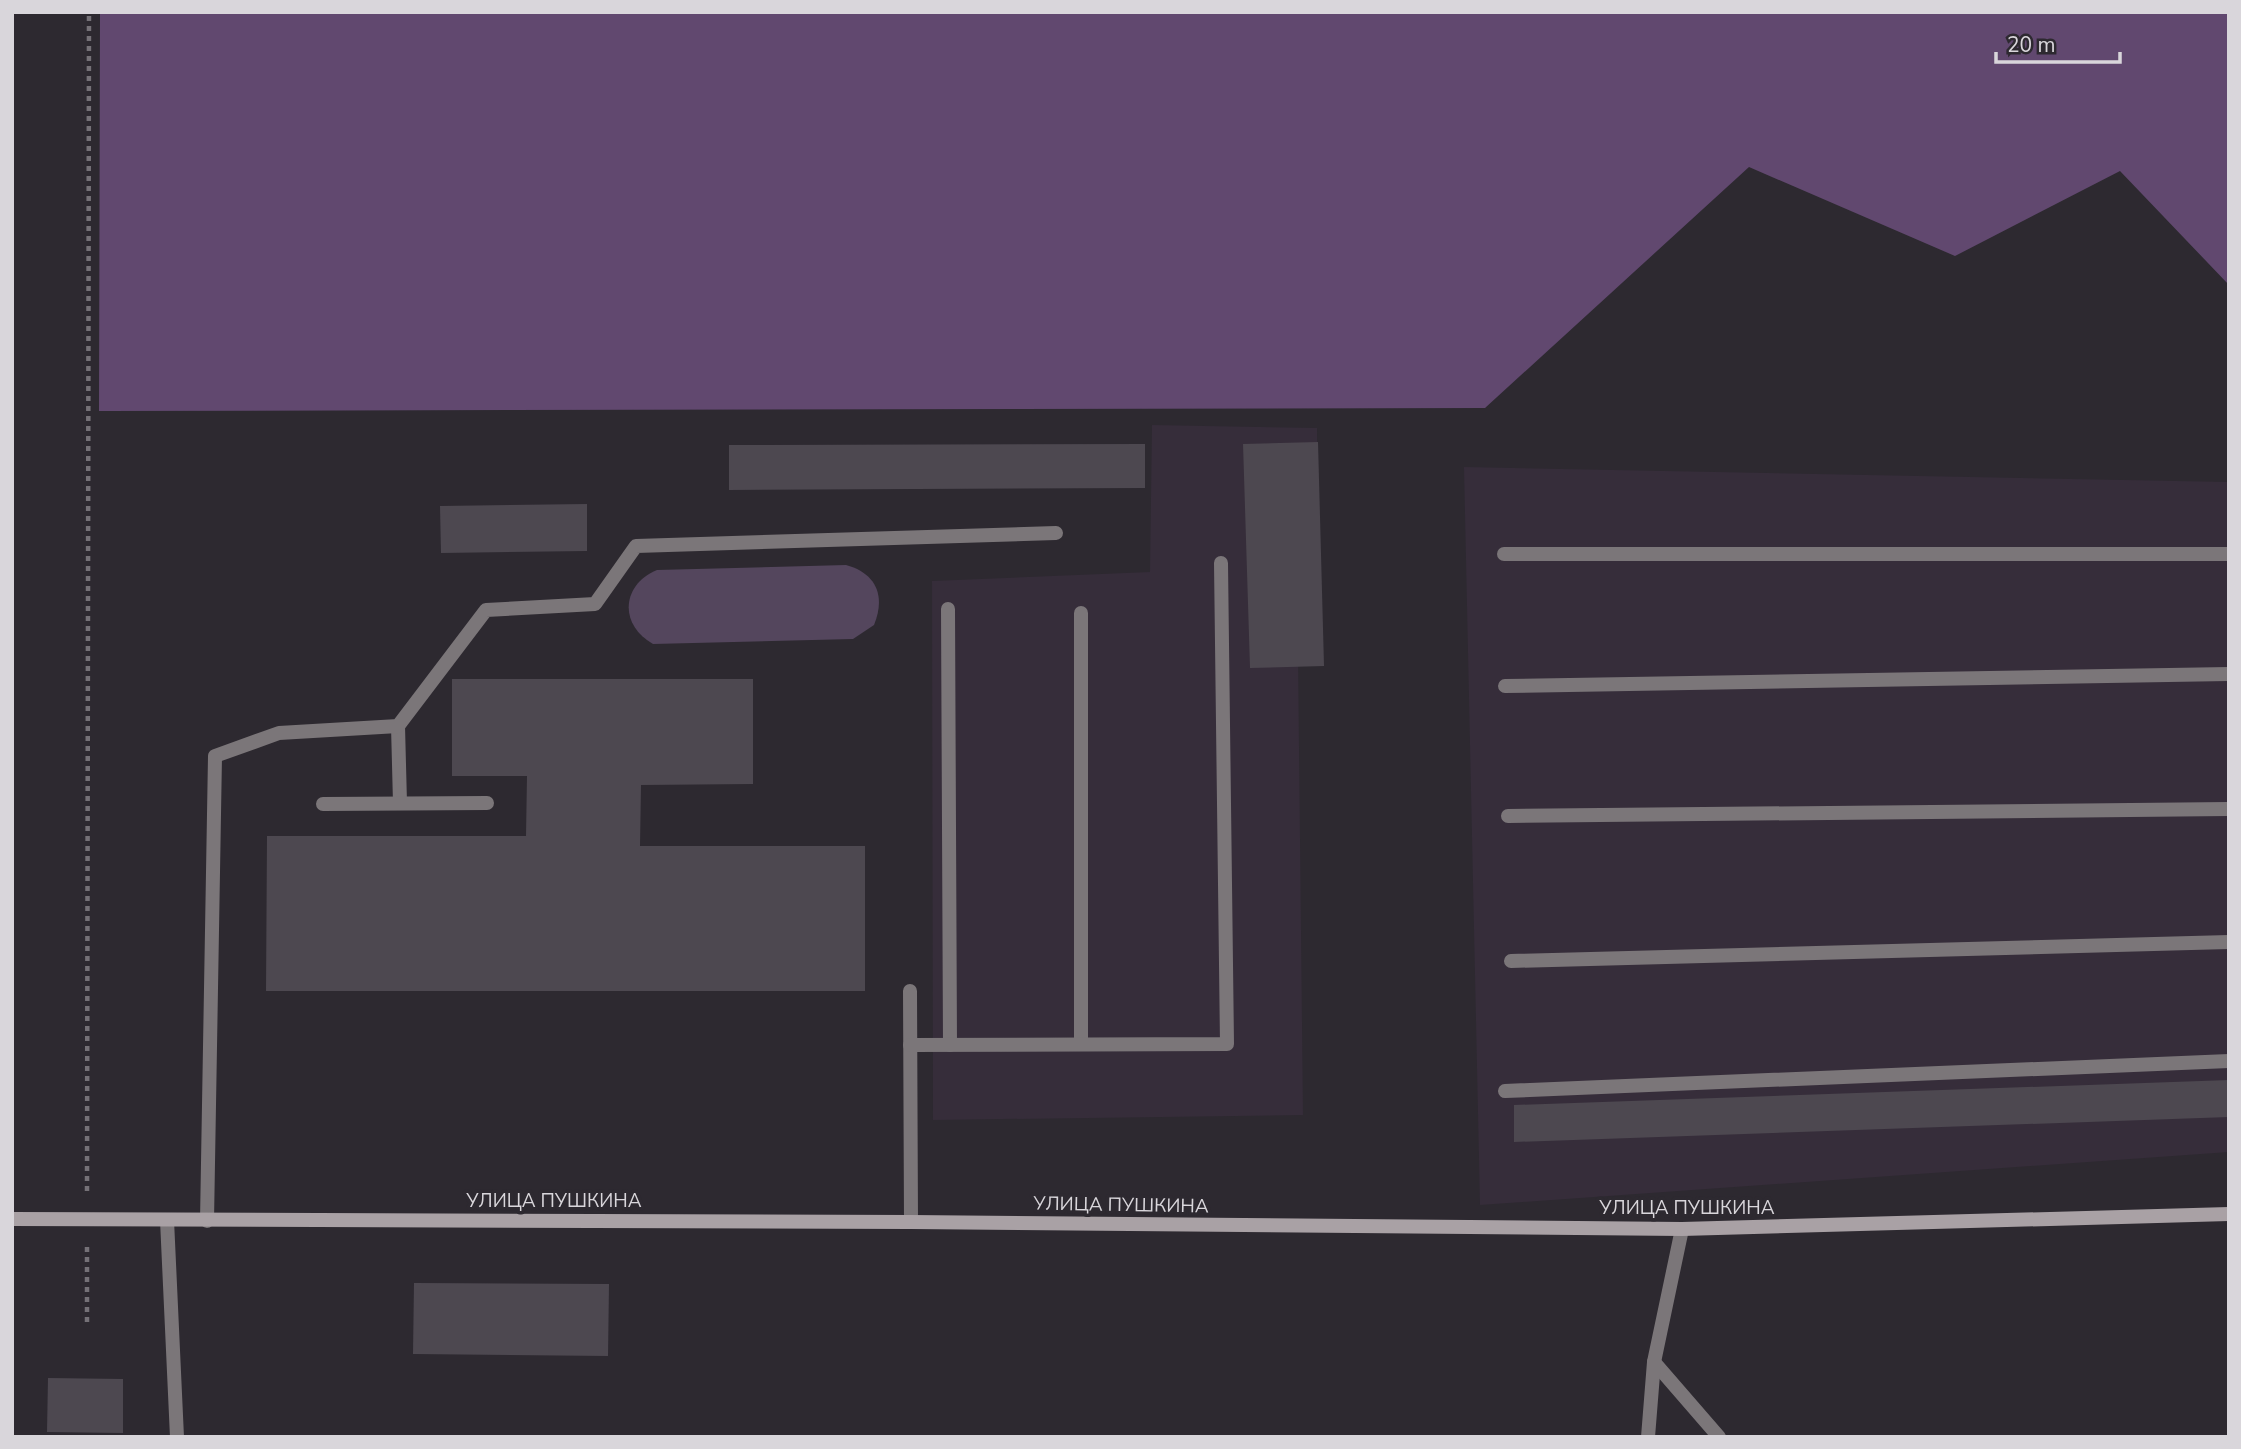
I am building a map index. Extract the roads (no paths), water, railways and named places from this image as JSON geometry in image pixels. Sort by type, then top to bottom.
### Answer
[{"type":"main road","name":"УЛИЦА ПУШКИНА","points":[[12,1219],[911,1222],[1682,1229],[2229,1214]]},
{"type":"lane","points":[[400,803],[398,726],[486,610],[595,604],[636,547],[1056,533]]},
{"type":"lane","points":[[1504,554],[2229,554]]},
{"type":"lane","points":[[910,1045],[1227,1044],[1221,563]]},
{"type":"lane","points":[[948,609],[950,1045]]},
{"type":"lane","points":[[1081,613],[1081,1044]]},
{"type":"lane","points":[[1505,686],[2229,674]]},
{"type":"lane","points":[[207,1221],[215,756],[279,733],[398,726]]},
{"type":"lane","points":[[323,804],[487,803]]},
{"type":"lane","points":[[1508,816],[2229,809]]},
{"type":"lane","points":[[1511,961],[2229,942]]},
{"type":"lane","points":[[910,991],[911,1222]]},
{"type":"lane","points":[[1505,1091],[2229,1061]]},
{"type":"lane","points":[[167,1220],[177,1437]]},
{"type":"lane","points":[[1648,1437],[1654,1362],[1682,1229]]},
{"type":"lane","points":[[1654,1362],[1719,1437]]}]
